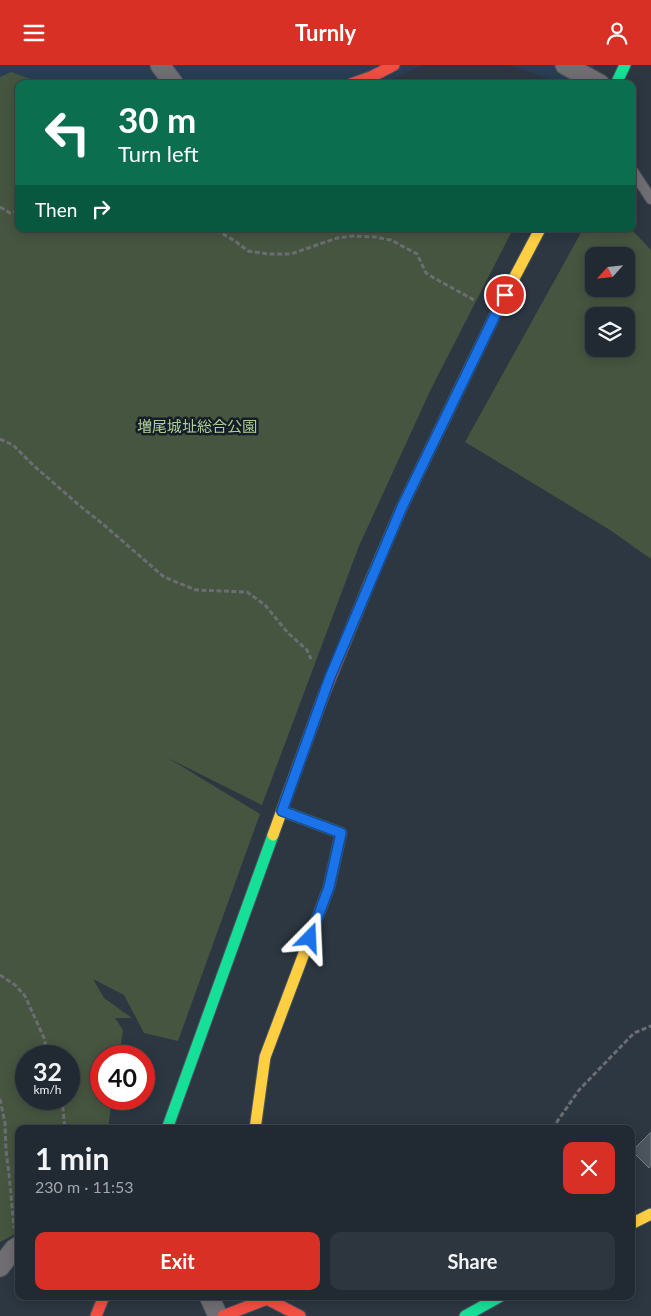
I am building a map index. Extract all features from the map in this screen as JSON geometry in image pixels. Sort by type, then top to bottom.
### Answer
[{"type":"street","points":[[160,65],[171,80]]},
{"type":"street","points":[[363,80],[394,65]]},
{"type":"street","points":[[564,65],[592,80]]},
{"type":"street","points":[[618,80],[625,65]]},
{"type":"street","points":[[168,1125],[330,677],[402,507],[496,312],[538,232]]},
{"type":"street","points":[[256,1125],[265,1057],[329,887],[341,833],[282,811]]},
{"type":"street","points":[[635,1222],[651,1214]]},
{"type":"street","points":[[0,1267],[15,1248]]},
{"type":"street","points":[[96,1316],[102,1300]]},
{"type":"street","points":[[210,1300],[218,1316]]},
{"type":"street","points":[[223,1316],[264,1300]]},
{"type":"street","points":[[269,1300],[300,1316]]},
{"type":"lane","points":[[636,176],[651,199]]},
{"type":"path","points":[[0,207],[10,213],[15,212]]},
{"type":"path","points":[[220,232],[248,251],[269,254],[291,254],[337,238],[354,236],[391,240],[417,254],[426,273],[496,312]]},
{"type":"path","points":[[0,439],[13,445],[32,465],[80,507],[104,525],[164,577],[196,590],[247,592],[266,605],[288,633],[307,651],[318,672],[330,677]]},
{"type":"path","points":[[0,975],[15,985],[25,996],[46,1045]]},
{"type":"path","points":[[555,1125],[579,1090],[634,1033],[651,1026]]},
{"type":"path","points":[[0,1099],[5,1123],[15,1238]]},
{"type":"path","points":[[63,1110],[65,1125]]},
{"type":"shaded area","points":[[0,65],[422,65],[391,80],[15,80],[15,82],[0,81]]},
{"type":"shaded area","points":[[509,65],[595,65],[588,80],[552,80]]},
{"type":"green space","name":"増尾城址総合公園","points":[[11,72],[34,80],[15,80],[15,232],[511,232],[431,389],[359,546],[262,805],[168,758],[260,814],[178,1041],[144,1033],[124,995],[93,979],[104,998],[132,1018],[115,1018],[123,1030],[121,1045],[90,1045],[90,1110],[111,1110],[109,1125],[15,1125],[15,1234],[0,1242],[0,77]]},
{"type":"green space","points":[[581,232],[634,232],[651,250],[651,559],[610,530],[465,442]]},
{"type":"building","points":[[651,1132],[651,1165],[649,1168],[635,1154],[635,1148]]},
{"type":"traffic: fast","points":[[618,80],[625,65]]},
{"type":"traffic: fast","points":[[369,584],[402,507],[502,301]]},
{"type":"traffic: fast","points":[[282,811],[341,833],[329,887],[309,940]]},
{"type":"traffic: fast","points":[[168,1125],[273,835]]},
{"type":"traffic: fast","points":[[465,1316],[494,1300]]},
{"type":"traffic: slow","points":[[502,301],[538,232]]},
{"type":"traffic: slow","points":[[273,835],[324,694]]},
{"type":"traffic: slow","points":[[256,1125],[265,1057],[309,940]]},
{"type":"traffic: slow","points":[[635,1222],[651,1214]]},
{"type":"traffic: jam","points":[[362,80],[394,65]]},
{"type":"traffic: jam","points":[[324,694],[369,584]]},
{"type":"traffic: jam","points":[[96,1316],[102,1300]]},
{"type":"traffic: jam","points":[[223,1316],[264,1300]]},
{"type":"traffic: jam","points":[[269,1300],[300,1316]]},
{"type":"route","points":[[310,938],[329,887],[341,833],[282,811],[330,677],[402,507],[505,295]]}]
